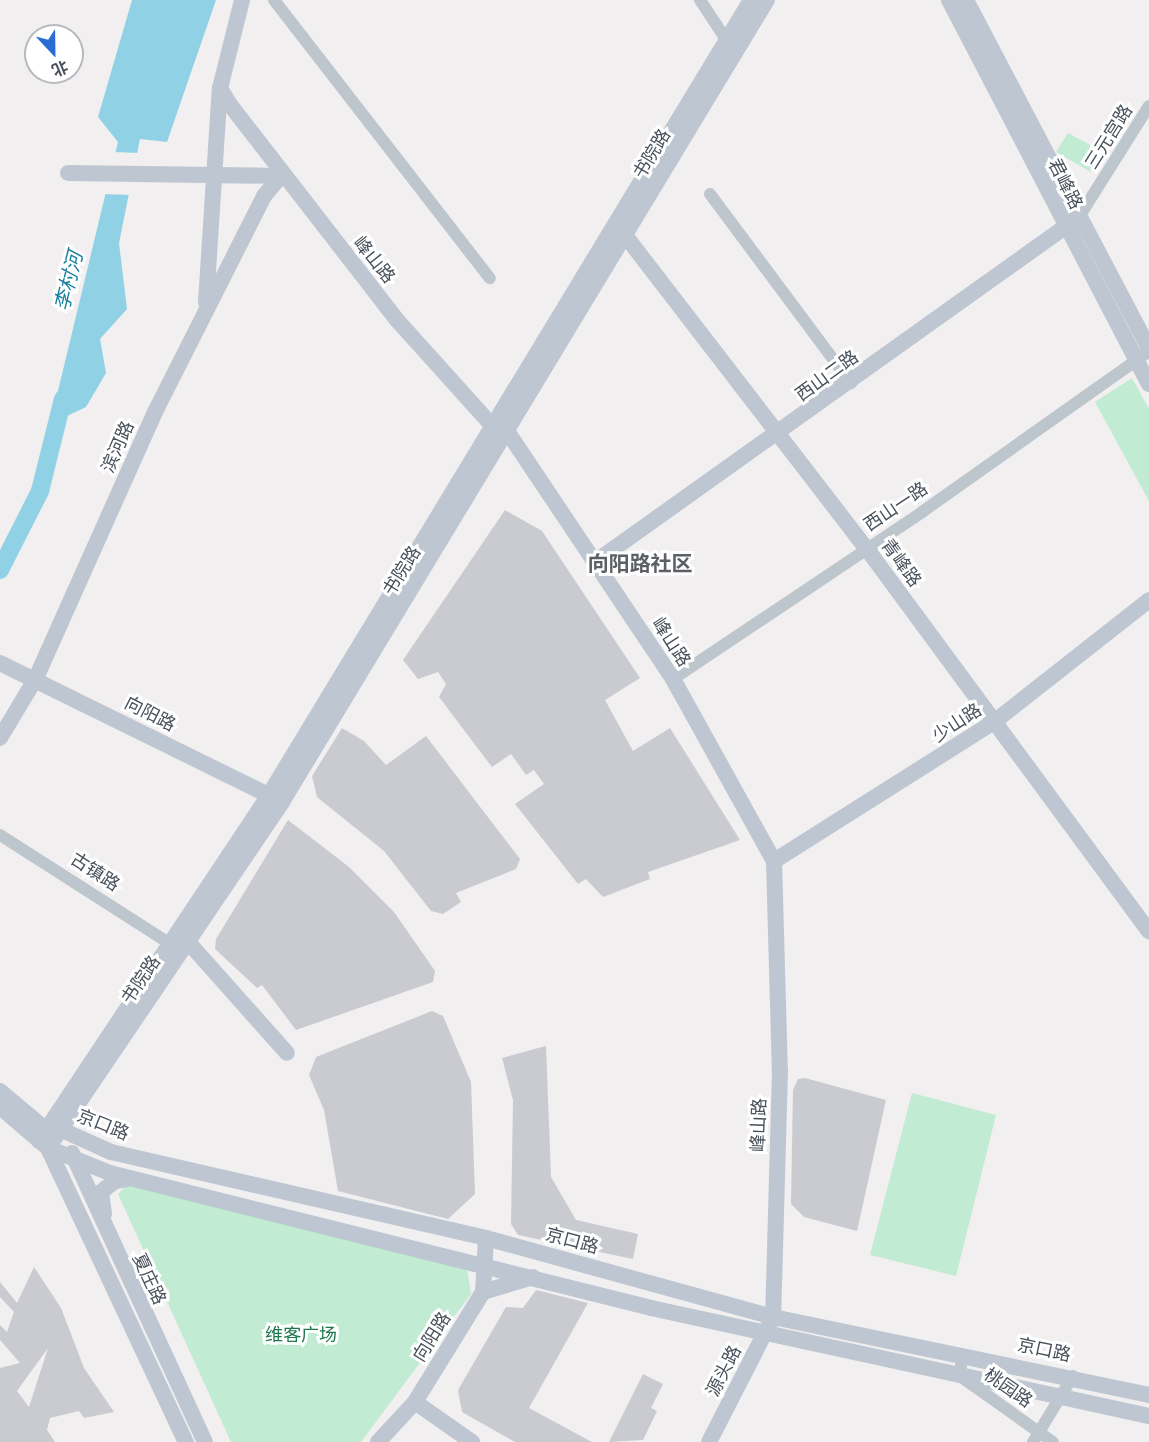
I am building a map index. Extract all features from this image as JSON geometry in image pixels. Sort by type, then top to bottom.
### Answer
[{"type":"main road","points":[[205,311],[220,88],[242,0]]},
{"type":"main road","name":"书院路","points":[[44,1139],[62,1130],[189,944],[276,798],[502,432],[621,230],[751,0]]},
{"type":"main road","name":"书院路","points":[[621,230],[767,0]]},
{"type":"main road","name":"君峰路","points":[[949,0],[1066,228],[1145,353]]},
{"type":"main road","name":"君峰路","points":[[966,0],[1145,353],[1149,384]]},
{"type":"main road","name":"峰山路","points":[[220,88],[281,176],[397,320],[502,432],[595,562],[673,679],[774,861],[780,1070],[772,1317]]},
{"type":"main road","points":[[68,173],[184,172],[281,176]]},
{"type":"main road","name":"滨河路","points":[[0,738],[205,311],[264,196],[281,176]]},
{"type":"main road","name":"西山二路","points":[[595,562],[851,383],[1078,217]]},
{"type":"main road","name":"青峰路","points":[[621,230],[867,549],[1149,931]]},
{"type":"main road","name":"少山路","points":[[774,861],[994,723],[1149,600]]},
{"type":"main road","name":"向阳路","points":[[0,663],[276,798]]},
{"type":"main road","name":"书院路","points":[[44,1139],[170,943],[276,798]]},
{"type":"main road","points":[[189,944],[287,1053]]},
{"type":"main road","points":[[0,1091],[44,1139]]},
{"type":"main road","points":[[0,1107],[74,1158],[130,1179],[485,1263],[763,1335],[1149,1416]]},
{"type":"main road","name":"京口路","points":[[62,1130],[111,1152],[486,1238],[772,1317],[1073,1376],[1149,1395]]},
{"type":"main road","name":"夏庄路","points":[[62,1130],[205,1442]]},
{"type":"main road","name":"夏庄路","points":[[44,1139],[186,1442]]},
{"type":"main road","points":[[106,1230],[101,1192],[115,1180],[130,1179]]},
{"type":"main road","name":"向阳路","points":[[378,1442],[415,1402],[483,1293],[486,1238]]},
{"type":"main road","points":[[483,1293],[535,1277]]},
{"type":"main road","name":"源头路","points":[[709,1442],[772,1317]]},
{"type":"main road","points":[[415,1402],[472,1442]]},
{"type":"street","points":[[274,0],[489,278]]},
{"type":"street","points":[[700,0],[727,41]]},
{"type":"street","name":"三元宫路","points":[[1078,217],[1149,106]]},
{"type":"street","points":[[710,194],[851,383]]},
{"type":"street","name":"西山一路","points":[[673,679],[867,549],[1145,353]]},
{"type":"street","name":"古镇路","points":[[0,835],[170,943]]},
{"type":"street","name":"桃园路","points":[[962,1354],[960,1376],[1036,1437],[1053,1442]]},
{"type":"street","points":[[1036,1437],[1073,1376]]},
{"type":"green space","points":[[1068,133],[1103,152],[1091,172],[1056,152]]},
{"type":"green space","points":[[1132,378],[1149,409],[1149,501],[1095,402]]},
{"type":"green space","points":[[912,1093],[996,1115],[956,1276],[870,1255]]},
{"type":"green space","name":"维客广场","points":[[129,1182],[467,1268],[471,1294],[361,1442],[231,1442],[118,1194]]},
{"type":"water","points":[[132,0],[216,0],[167,142],[140,139],[119,243],[127,309],[100,339],[106,373],[86,407],[50,424],[118,142],[98,117]]},
{"type":"pier","points":[[112,152],[140,153],[132,195],[102,194]]},
{"type":"building","points":[[505,510],[542,531],[640,678],[605,700],[633,751],[670,728],[740,840],[648,872],[650,879],[603,897],[586,879],[578,884],[515,804],[544,784],[534,770],[526,775],[511,754],[492,767],[439,697],[446,684],[438,672],[418,679],[403,660]]},
{"type":"building","points":[[342,728],[364,741],[386,765],[426,736],[520,859],[516,869],[456,893],[461,902],[443,914],[431,911],[384,851],[317,797],[312,776]]},
{"type":"building","points":[[288,820],[349,867],[394,912],[435,971],[433,982],[296,1030],[262,985],[257,988],[215,949],[216,939]]},
{"type":"building","points":[[432,1011],[443,1016],[471,1082],[475,1194],[448,1219],[338,1191],[324,1110],[309,1075],[316,1057]]},
{"type":"building","points":[[546,1046],[551,1177],[576,1220],[638,1234],[633,1259],[518,1235],[511,1224],[513,1100],[502,1058]]},
{"type":"building","points":[[805,1078],[886,1100],[857,1231],[804,1217],[791,1204],[793,1090],[798,1079]]},
{"type":"building","points":[[34,1267],[61,1308],[84,1368],[114,1412],[84,1418],[79,1411],[50,1418],[47,1430],[55,1442],[0,1442],[0,1368],[20,1363],[0,1340],[0,1325],[7,1332],[14,1312],[0,1297],[0,1282],[17,1303]],"holes":[[[48,1348],[29,1407],[17,1391]]]},
{"type":"building","points":[[536,1290],[588,1303],[529,1408],[592,1442],[515,1442],[462,1412],[458,1390],[506,1307],[523,1308]]},
{"type":"building","points":[[643,1374],[663,1384],[651,1408],[657,1411],[643,1440],[609,1442]]},
{"type":"waterway","name":"李村河","points":[[0,570],[40,491],[63,399]]},
{"type":"district","name":"向阳路社区","points":[[640,563]]}]
